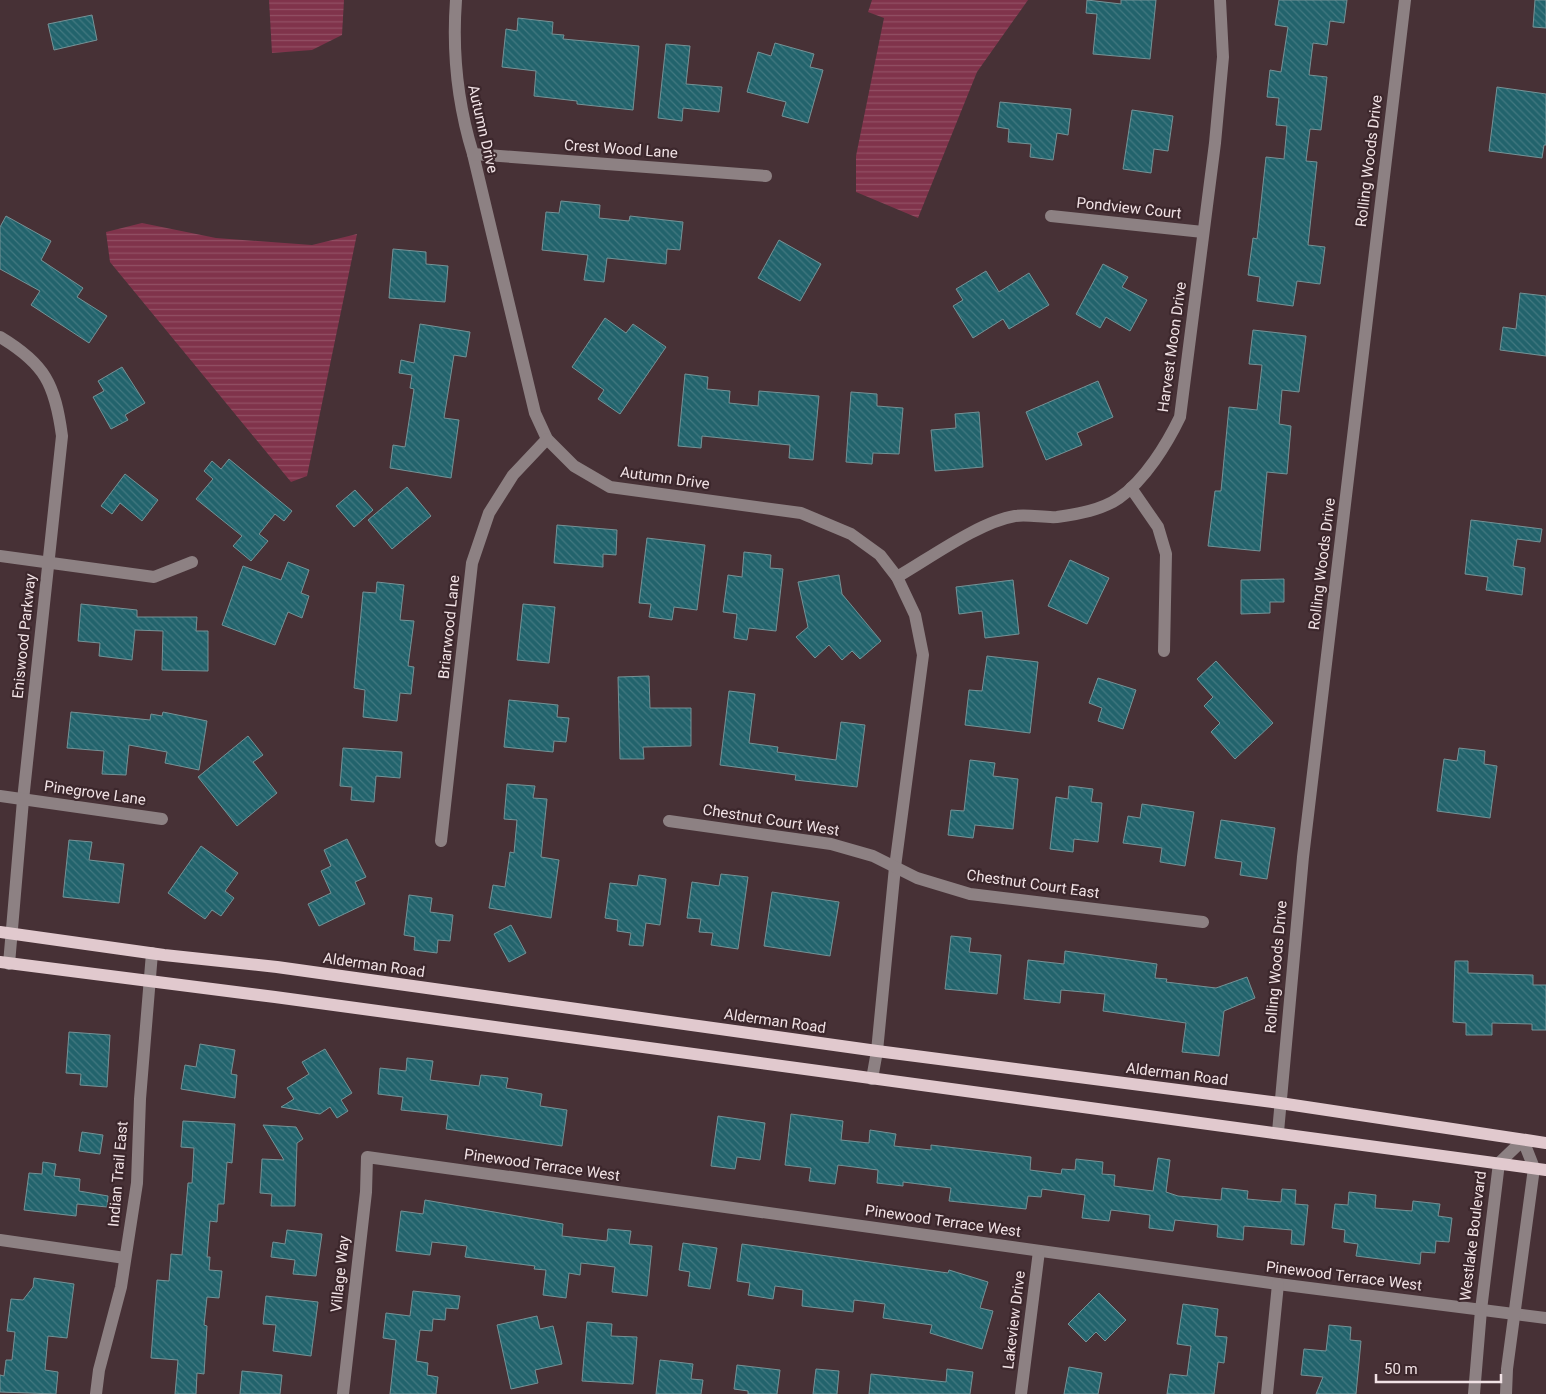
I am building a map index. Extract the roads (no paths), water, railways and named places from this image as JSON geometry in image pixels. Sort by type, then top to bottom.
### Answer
[{"type":"main road","name":"Alderman Road","points":[[0,932],[287,969],[877,1051],[1280,1103],[1546,1143]]},
{"type":"main road","points":[[5,963],[285,998],[1540,1169]]},
{"type":"street","name":"Autumn Drive","points":[[456,0],[454,32],[455,75],[462,118],[473,154],[535,413],[547,439],[574,466],[610,487],[801,513],[851,534],[880,555],[897,577],[914,616],[923,656],[895,867]]},
{"type":"street","name":"Harvest Moon Drive","points":[[897,577],[986,525],[1016,516],[1055,517],[1088,511],[1118,499],[1131,488],[1168,443],[1180,417],[1215,143],[1223,57],[1220,0]]},
{"type":"street","name":"Rolling Woods Drive","points":[[1278,1132],[1302,865],[1405,0]]},
{"type":"street","name":"Crest Wood Lane","points":[[473,154],[766,176]]},
{"type":"street","name":"Pondview Court","points":[[1050,216],[1203,232]]},
{"type":"street","name":"Eniswood Parkway","points":[[0,337],[26,352],[45,374],[58,405],[62,436],[23,800],[13,934],[5,963]]},
{"type":"street","name":"Briarwood Lane","points":[[441,841],[472,563],[489,513],[513,475],[547,439]]},
{"type":"street","points":[[1131,488],[1158,527],[1166,554],[1164,650]]},
{"type":"street","points":[[0,556],[154,577],[192,562]]},
{"type":"street","name":"Pinegrove Lane","points":[[0,796],[162,819]]},
{"type":"street","name":"Chestnut Court West","points":[[669,821],[831,844],[872,856],[895,867]]},
{"type":"street","points":[[872,1079],[877,1051],[895,867]]},
{"type":"street","name":"Chestnut Court East","points":[[895,867],[917,878],[970,894],[1203,922]]},
{"type":"street","name":"Indian Trail East","points":[[96,1394],[99,1370],[121,1287],[137,1183],[140,1099],[152,953]]},
{"type":"street","points":[[1506,1394],[1506,1370],[1514,1314],[1540,1169],[1523,1140]]},
{"type":"street","name":"Westlake Boulevard","points":[[1474,1394],[1481,1310],[1499,1163],[1523,1140]]},
{"type":"street","name":"Pinewood Terrace West","points":[[367,1157],[1278,1284],[1546,1318]]},
{"type":"street","name":"Village Way","points":[[343,1394],[366,1192],[367,1157]]},
{"type":"street","points":[[0,1240],[125,1258]]},
{"type":"street","name":"Lakeview Drive","points":[[1021,1394],[1039,1251]]},
{"type":"street","points":[[1267,1394],[1278,1284]]}]
